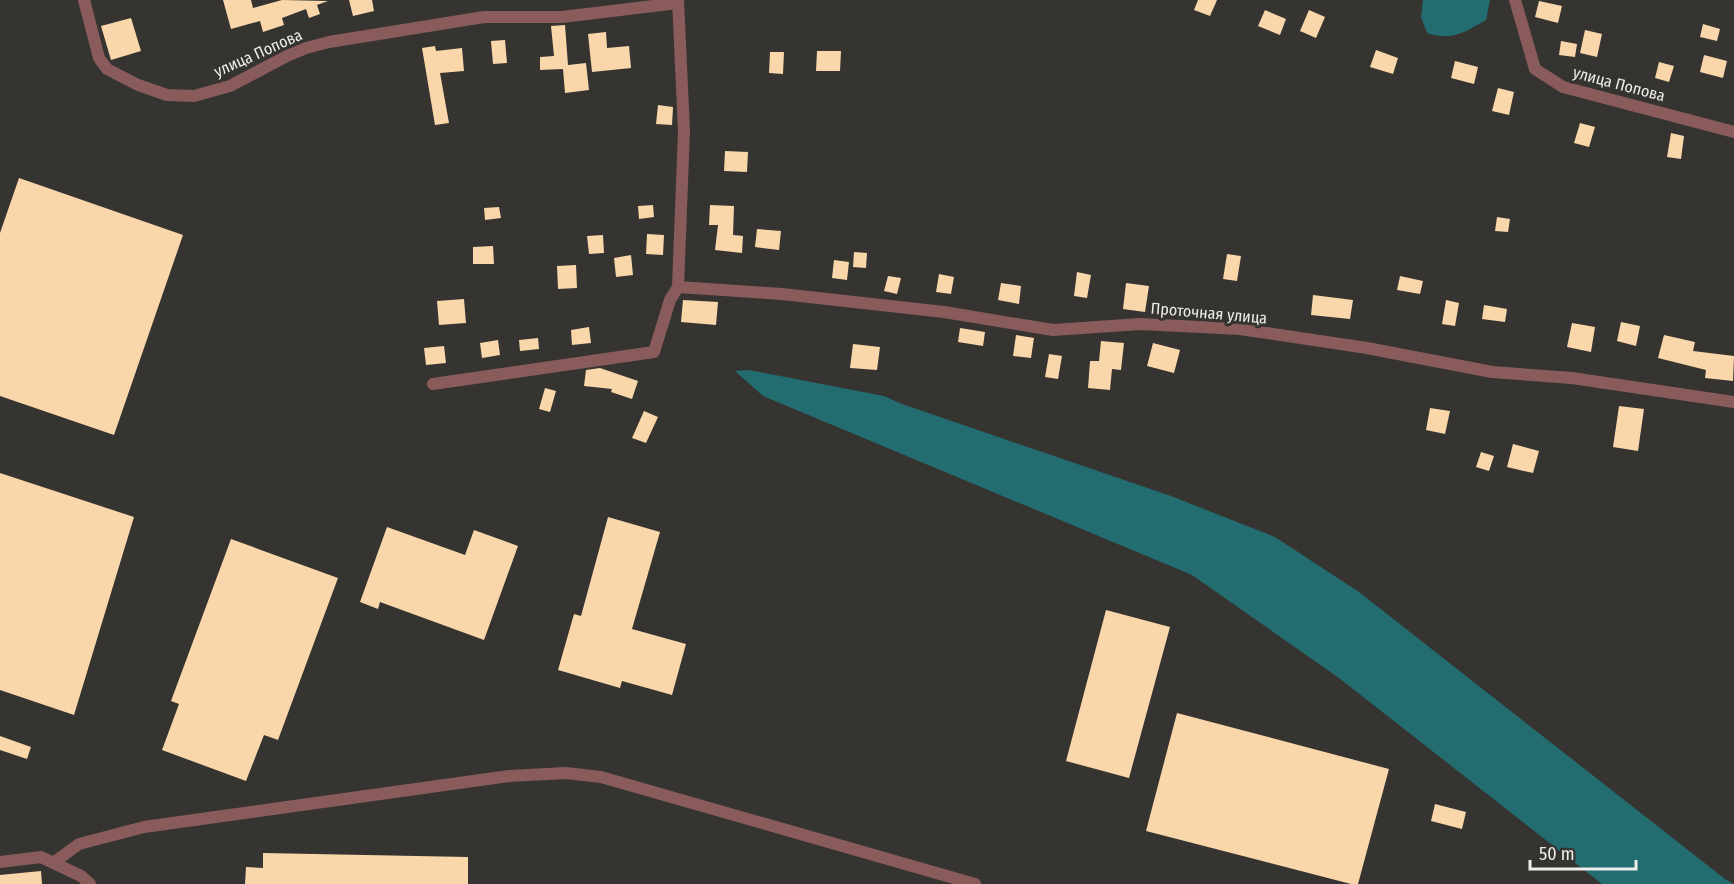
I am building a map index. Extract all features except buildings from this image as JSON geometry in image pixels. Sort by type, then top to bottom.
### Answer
[{"type":"street","name":"улица Попова","points":[[84,0],[99,58],[107,69],[138,85],[167,95],[194,96],[230,86],[287,56],[329,42],[484,17],[562,18],[678,1]]},
{"type":"street","name":"улица Попова","points":[[1515,0],[1535,69],[1563,87],[1734,132]]},
{"type":"street","points":[[434,384],[654,352],[670,300],[678,286],[684,131],[678,1]]},
{"type":"street","name":"Проточная улица","points":[[678,286],[782,294],[944,312],[1053,330],[1140,324],[1240,329],[1367,348],[1491,372],[1572,378],[1734,402]]},
{"type":"street","points":[[53,863],[79,844],[144,826],[432,786],[566,773],[601,777],[975,884]]},
{"type":"street","points":[[0,862],[41,857],[81,876],[90,884]]},
{"type":"water","points":[[1423,0],[1490,0],[1486,20],[1464,32],[1444,36],[1427,33],[1421,17]]},
{"type":"water","points":[[749,370],[884,396],[1171,496],[1275,537],[1359,592],[1734,884],[1602,884],[1339,678],[1192,575],[763,396],[735,371]]}]
